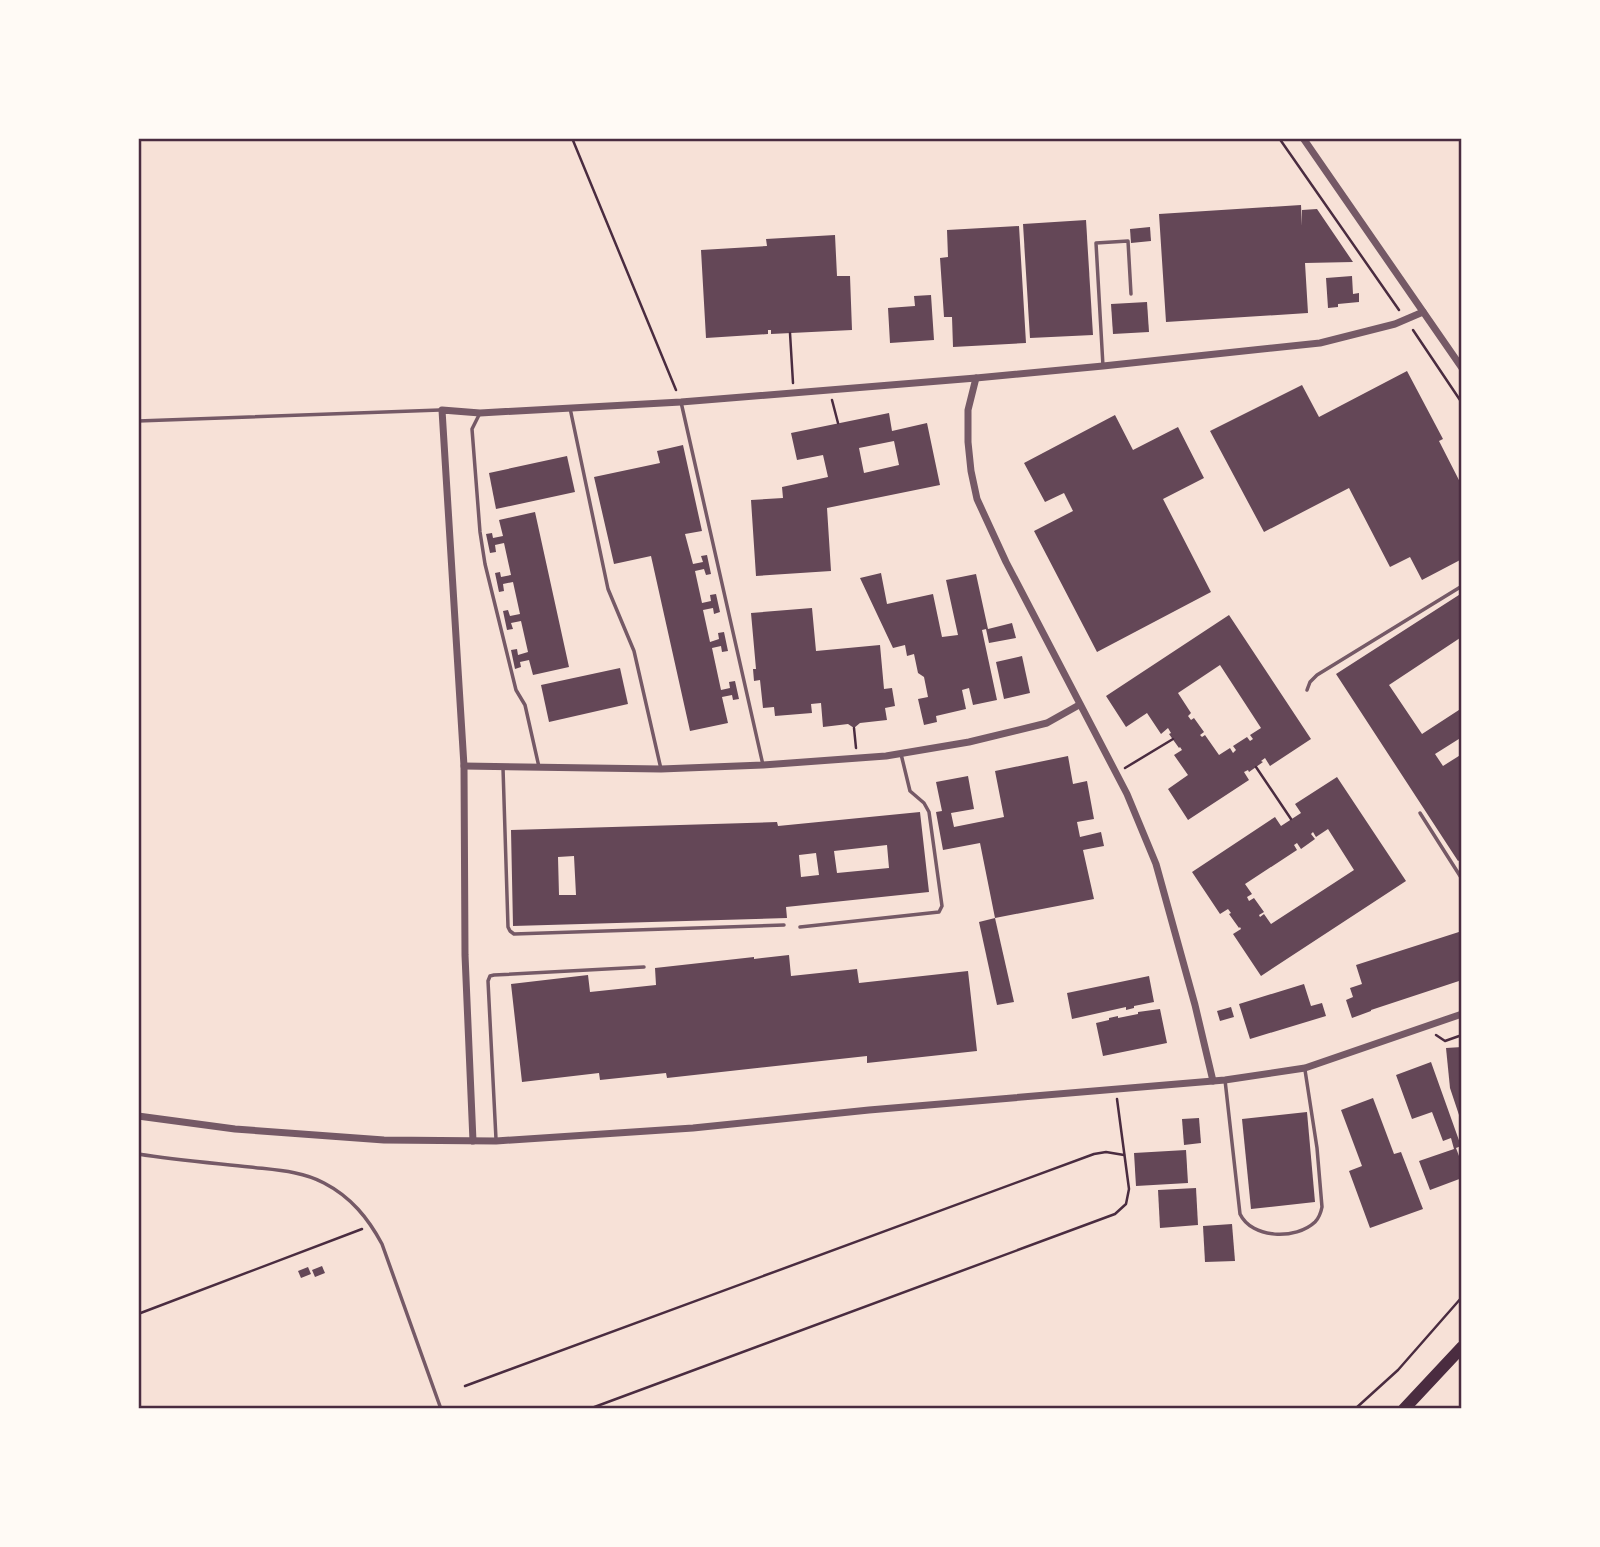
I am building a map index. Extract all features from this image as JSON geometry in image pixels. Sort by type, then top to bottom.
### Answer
[{"type":"highway","points":[[1404,1409],[1462,1347]]},
{"type":"street","points":[[1303,138],[1462,368]]},
{"type":"street","points":[[473,1141],[465,955],[464,766],[442,410],[480,413],[681,402],[1103,366],[1320,343],[1406,320],[1423,312]]},
{"type":"street","points":[[976,378],[968,410],[968,442],[977,499],[1006,562],[1127,794],[1156,864],[1213,1081]]},
{"type":"street","points":[[464,766],[661,769],[763,765],[901,754],[969,742],[1047,723],[1079,705]]},
{"type":"street","points":[[138,1116],[249,1130],[384,1140],[484,1142],[693,1128],[1224,1080],[1305,1068],[1462,1014]]},
{"type":"lane","points":[[1103,366],[1096,243],[1128,241],[1131,294]]},
{"type":"lane","points":[[681,402],[763,765]]},
{"type":"lane","points":[[570,408],[608,589],[634,651],[661,769]]},
{"type":"lane","points":[[138,421],[442,410]]},
{"type":"lane","points":[[480,413],[472,429],[482,543],[516,690],[525,705],[539,767]]},
{"type":"lane","points":[[1307,690],[1317,675],[1462,586]]},
{"type":"lane","points":[[800,927],[939,912],[941,909],[929,812],[924,803],[909,791],[901,754]]},
{"type":"lane","points":[[503,766],[509,927],[514,934],[784,925]]},
{"type":"lane","points":[[1420,813],[1462,879]]},
{"type":"lane","points":[[496,1141],[488,981],[490,976],[645,967]]},
{"type":"lane","points":[[1224,1080],[1240,1214],[1243,1221],[1255,1230],[1286,1234],[1315,1222],[1322,1207],[1317,1147],[1305,1068]]},
{"type":"lane","points":[[138,1154],[290,1172],[322,1182],[356,1206],[372,1225],[382,1244],[441,1409]]},
{"type":"path","points":[[572,138],[681,402]]},
{"type":"path","points":[[1279,138],[1462,403]]},
{"type":"path","points":[[790,333],[793,393]]},
{"type":"path","points":[[830,390],[838,423]]},
{"type":"path","points":[[854,728],[857,758]]},
{"type":"path","points":[[1116,773],[1173,739]]},
{"type":"path","points":[[1256,767],[1291,819]]},
{"type":"path","points":[[1425,1027],[1445,1041],[1462,1035]]},
{"type":"path","points":[[589,1409],[1115,1214],[1126,1204],[1129,1197],[1116,1089]]},
{"type":"path","points":[[465,1386],[1094,1154],[1105,1152],[1124,1155]]},
{"type":"path","points":[[138,1314],[372,1225]]},
{"type":"path","points":[[1355,1409],[1398,1370],[1462,1297]]},
{"type":"building","points":[[1301,205],[1302,226],[1302,210],[1317,209],[1353,262],[1305,263],[1308,313],[1166,322],[1159,214]]},
{"type":"building","points":[[1086,220],[1093,335],[1030,338],[1023,224]]},
{"type":"building","points":[[1019,226],[1026,343],[953,347],[952,317],[944,317],[940,258],[948,257],[947,230]]},
{"type":"building","points":[[1150,227],[1151,241],[1131,243],[1130,229]]},
{"type":"building","points":[[835,235],[837,276],[850,276],[852,330],[771,334],[771,330],[768,330],[768,334],[706,338],[701,250],[767,246],[766,239]]},
{"type":"building","points":[[1352,276],[1353,294],[1359,293],[1359,302],[1328,308],[1326,278]]},
{"type":"building","points":[[931,295],[934,340],[890,343],[888,308],[915,306],[914,296]]},
{"type":"building","points":[[1147,302],[1149,332],[1113,334],[1111,304]]},
{"type":"building","points":[[1407,371],[1443,439],[1439,441],[1462,486],[1462,559],[1422,580],[1410,557],[1390,567],[1349,488],[1264,532],[1210,431],[1302,385],[1319,417]]},
{"type":"building","points":[[889,413],[892,431],[927,423],[940,485],[827,508],[831,571],[756,576],[751,500],[783,498],[782,487],[828,477],[823,455],[797,460],[791,433]],"holes":[[[894,441],[899,465],[864,473],[859,448]]]},
{"type":"building","points":[[1115,415],[1133,450],[1178,427],[1204,478],[1163,499],[1211,592],[1097,652],[1034,531],[1073,511],[1064,493],[1045,502],[1024,463]]},
{"type":"building","points":[[683,445],[702,531],[685,534],[693,564],[703,562],[701,556],[707,555],[711,574],[706,575],[704,569],[695,571],[702,603],[711,601],[710,595],[716,594],[720,612],[714,614],[713,608],[703,610],[710,642],[719,639],[718,633],[724,632],[728,651],[722,652],[721,646],[712,648],[721,690],[730,688],[729,682],[735,681],[739,699],[733,700],[732,695],[722,697],[728,723],[690,731],[651,556],[614,564],[594,477],[660,463],[657,451]]},
{"type":"building","points":[[567,456],[575,492],[496,509],[489,473]]},
{"type":"building","points":[[535,512],[569,667],[533,675],[529,660],[520,662],[521,667],[515,669],[511,650],[517,649],[518,655],[528,652],[521,621],[511,623],[513,629],[507,630],[503,611],[508,610],[510,616],[520,614],[513,582],[503,584],[504,591],[499,592],[495,573],[500,572],[501,577],[511,575],[504,543],[495,545],[496,552],[490,553],[486,534],[492,533],[493,538],[503,536],[499,520]]},
{"type":"building","points":[[881,573],[887,604],[933,594],[942,637],[958,635],[946,580],[976,574],[988,629],[1012,623],[1016,638],[989,643],[986,629],[982,630],[997,700],[973,705],[969,688],[962,690],[966,709],[936,716],[937,722],[924,725],[918,699],[928,697],[924,677],[918,673],[914,654],[907,656],[905,645],[893,648],[860,578]]},
{"type":"building","points":[[1462,593],[1462,641],[1460,638],[1389,685],[1422,734],[1462,708],[1462,737],[1435,754],[1443,766],[1462,754],[1462,859],[1458,861],[1336,674]]},
{"type":"building","points":[[812,608],[816,651],[880,645],[884,689],[892,688],[895,706],[885,708],[887,720],[860,723],[854,728],[848,724],[823,727],[821,703],[811,704],[812,713],[775,716],[774,707],[763,708],[760,680],[754,681],[753,669],[756,669],[751,613]]},
{"type":"building","points":[[1229,615],[1311,739],[1270,766],[1265,758],[1249,772],[1244,772],[1249,780],[1188,820],[1168,789],[1188,775],[1174,755],[1182,750],[1169,734],[1171,733],[1168,728],[1161,734],[1147,713],[1126,727],[1106,696]],"holes":[[[1220,665],[1261,728],[1250,735],[1253,739],[1250,741],[1247,737],[1233,746],[1236,750],[1233,753],[1230,748],[1219,755],[1205,735],[1200,735],[1204,732],[1194,718],[1191,720],[1188,716],[1191,713],[1178,693]]]},
{"type":"building","points":[[1022,656],[1030,693],[1004,699],[996,662]]},
{"type":"building","points":[[620,668],[628,704],[549,722],[541,685]]},
{"type":"building","points":[[1068,756],[1073,784],[1087,781],[1094,819],[1077,822],[1080,837],[1101,832],[1104,846],[1083,850],[1094,899],[995,918],[980,843],[943,850],[936,812],[942,811],[936,782],[968,776],[974,809],[951,813],[954,827],[1004,817],[995,771]]},
{"type":"building","points":[[1337,777],[1406,881],[1261,976],[1233,934],[1241,929],[1229,914],[1231,913],[1228,909],[1220,914],[1192,872],[1275,817],[1281,826],[1301,813],[1295,804]],"holes":[[[1328,829],[1354,870],[1271,924],[1264,914],[1260,917],[1264,912],[1254,898],[1249,901],[1247,897],[1252,894],[1245,884],[1297,850],[1294,845],[1297,843],[1301,849],[1315,839],[1311,834],[1313,832],[1316,837]]]},
{"type":"building","points":[[920,812],[929,892],[786,907],[787,918],[513,926],[511,830],[777,822],[778,826]],"holes":[[[887,845],[889,868],[837,873],[834,851]],[[816,853],[819,875],[801,877],[799,855]],[[574,856],[576,895],[559,895],[558,857]]]},
{"type":"building","points":[[995,918],[1014,1002],[997,1005],[979,922]]},
{"type":"building","points":[[1462,931],[1462,980],[1352,1018],[1346,1000],[1353,997],[1350,988],[1362,984],[1356,965]]},
{"type":"building","points":[[789,955],[791,976],[857,969],[859,983],[968,971],[977,1051],[867,1063],[867,1056],[667,1078],[666,1073],[600,1080],[599,1073],[522,1082],[511,984],[588,975],[590,992],[656,985],[655,968]]},
{"type":"building","points":[[1149,976],[1154,1002],[1126,1010],[1126,1007],[1072,1019],[1067,993]]},
{"type":"building","points":[[1304,984],[1311,1006],[1322,1003],[1326,1016],[1250,1039],[1239,1004]]},
{"type":"building","points":[[1231,1007],[1234,1017],[1220,1021],[1217,1011]]},
{"type":"building","points":[[1160,1009],[1167,1043],[1103,1056],[1096,1023],[1118,1016]]},
{"type":"building","points":[[1462,1047],[1461,1121],[1450,1088],[1446,1048]]},
{"type":"building","points":[[1431,1062],[1461,1146],[1456,1148],[1462,1164],[1462,1178],[1430,1190],[1419,1161],[1454,1149],[1451,1138],[1443,1141],[1432,1112],[1412,1119],[1396,1075]]},
{"type":"building","points":[[1373,1098],[1394,1154],[1401,1152],[1423,1209],[1370,1228],[1349,1171],[1362,1166],[1341,1110]]},
{"type":"building","points":[[1307,1112],[1315,1202],[1251,1209],[1242,1119]]},
{"type":"building","points":[[1199,1118],[1201,1143],[1184,1145],[1182,1119]]},
{"type":"building","points":[[1186,1150],[1188,1183],[1136,1186],[1134,1153]]},
{"type":"building","points":[[1196,1188],[1198,1225],[1160,1228],[1158,1190]]},
{"type":"building","points":[[1232,1224],[1235,1261],[1205,1262],[1203,1226]]},
{"type":"building","points":[[322,1266],[325,1273],[315,1277],[312,1270]]},
{"type":"building","points":[[308,1267],[311,1274],[301,1278],[298,1271]]}]
